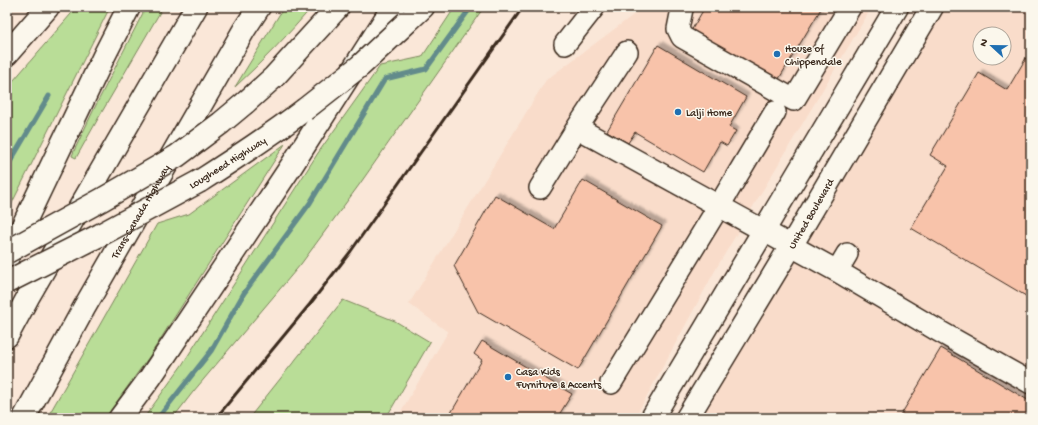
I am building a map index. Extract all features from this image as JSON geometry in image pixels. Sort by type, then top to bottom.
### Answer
[{"type":"main road","points":[[7,54],[48,7]]},
{"type":"main road","points":[[7,259],[97,69],[129,7]]},
{"type":"main road","points":[[7,336],[36,283],[196,7]]},
{"type":"main road","name":"Trans-Canada Highway","points":[[24,418],[84,308],[240,36],[259,7]]},
{"type":"main road","points":[[314,34],[334,7]]},
{"type":"main road","points":[[7,252],[177,156],[245,104],[274,77],[338,7]]},
{"type":"main road","name":"Lougheed Highway","points":[[7,282],[100,235],[200,180],[255,146],[360,66],[400,15],[423,7]]},
{"type":"main road","points":[[652,418],[896,7]]},
{"type":"main road","name":"United Boulevard","points":[[690,417],[932,7]]},
{"type":"main road","points":[[120,418],[150,378],[288,171],[400,15]]},
{"type":"lane","points":[[565,44],[594,7]]},
{"type":"lane","points":[[683,7],[678,28],[682,38],[794,100],[850,7]]},
{"type":"lane","points":[[540,188],[626,52]]},
{"type":"lane","points":[[611,383],[719,206],[774,112]]},
{"type":"lane","points":[[577,128],[791,246],[842,262],[943,334],[1031,383]]},
{"type":"shaded area","points":[[644,7],[872,7],[717,267],[635,418],[397,418],[448,332],[409,304],[546,80]]},
{"type":"shaded area","points":[[937,7],[1031,7],[1031,418],[697,418]]},
{"type":"green space","points":[[77,7],[110,7],[7,213],[7,88]]},
{"type":"green space","points":[[146,7],[163,7],[76,158],[72,156],[74,151]]},
{"type":"green space","points":[[284,7],[312,7],[275,48],[235,87]]},
{"type":"green space","points":[[455,7],[484,7],[359,185],[301,264],[193,392],[173,418],[144,418],[182,365],[318,153],[380,66],[422,57]]},
{"type":"green space","points":[[285,144],[149,357],[105,418],[47,418],[157,224],[189,214]]},
{"type":"green space","points":[[343,300],[395,321],[430,342],[386,418],[249,418]]},
{"type":"building","points":[[705,7],[822,7],[777,82],[691,31]]},
{"type":"building","name":"Lalji Home","points":[[658,45],[746,97],[729,127],[736,131],[727,146],[720,142],[703,172],[635,132],[628,143],[607,131]]},
{"type":"building","points":[[1026,58],[1031,61],[1031,299],[911,228],[948,166],[930,155],[979,73],[1007,90]]},
{"type":"building","points":[[583,180],[662,226],[578,370],[478,312],[454,266],[495,195],[554,229]]},
{"type":"building","name":"Casa Kids Furniture & Accents","points":[[482,341],[572,394],[557,418],[448,418],[482,360],[474,354]]},
{"type":"building","points":[[941,348],[1031,402],[1031,418],[899,418]]},
{"type":"waterway","points":[[158,418],[211,351],[244,293],[310,203],[385,79],[426,69],[471,7]]},
{"type":"waterway","points":[[7,167],[49,96]]},
{"type":"railway","points":[[216,418],[310,304],[351,251],[523,7]]},
{"type":"place","name":"House of Chippendale","points":[[777,54]]},
{"type":"place","name":"Lalji Home","points":[[678,112]]},
{"type":"place","name":"Casa Kids Furniture & Accents","points":[[508,377]]}]
